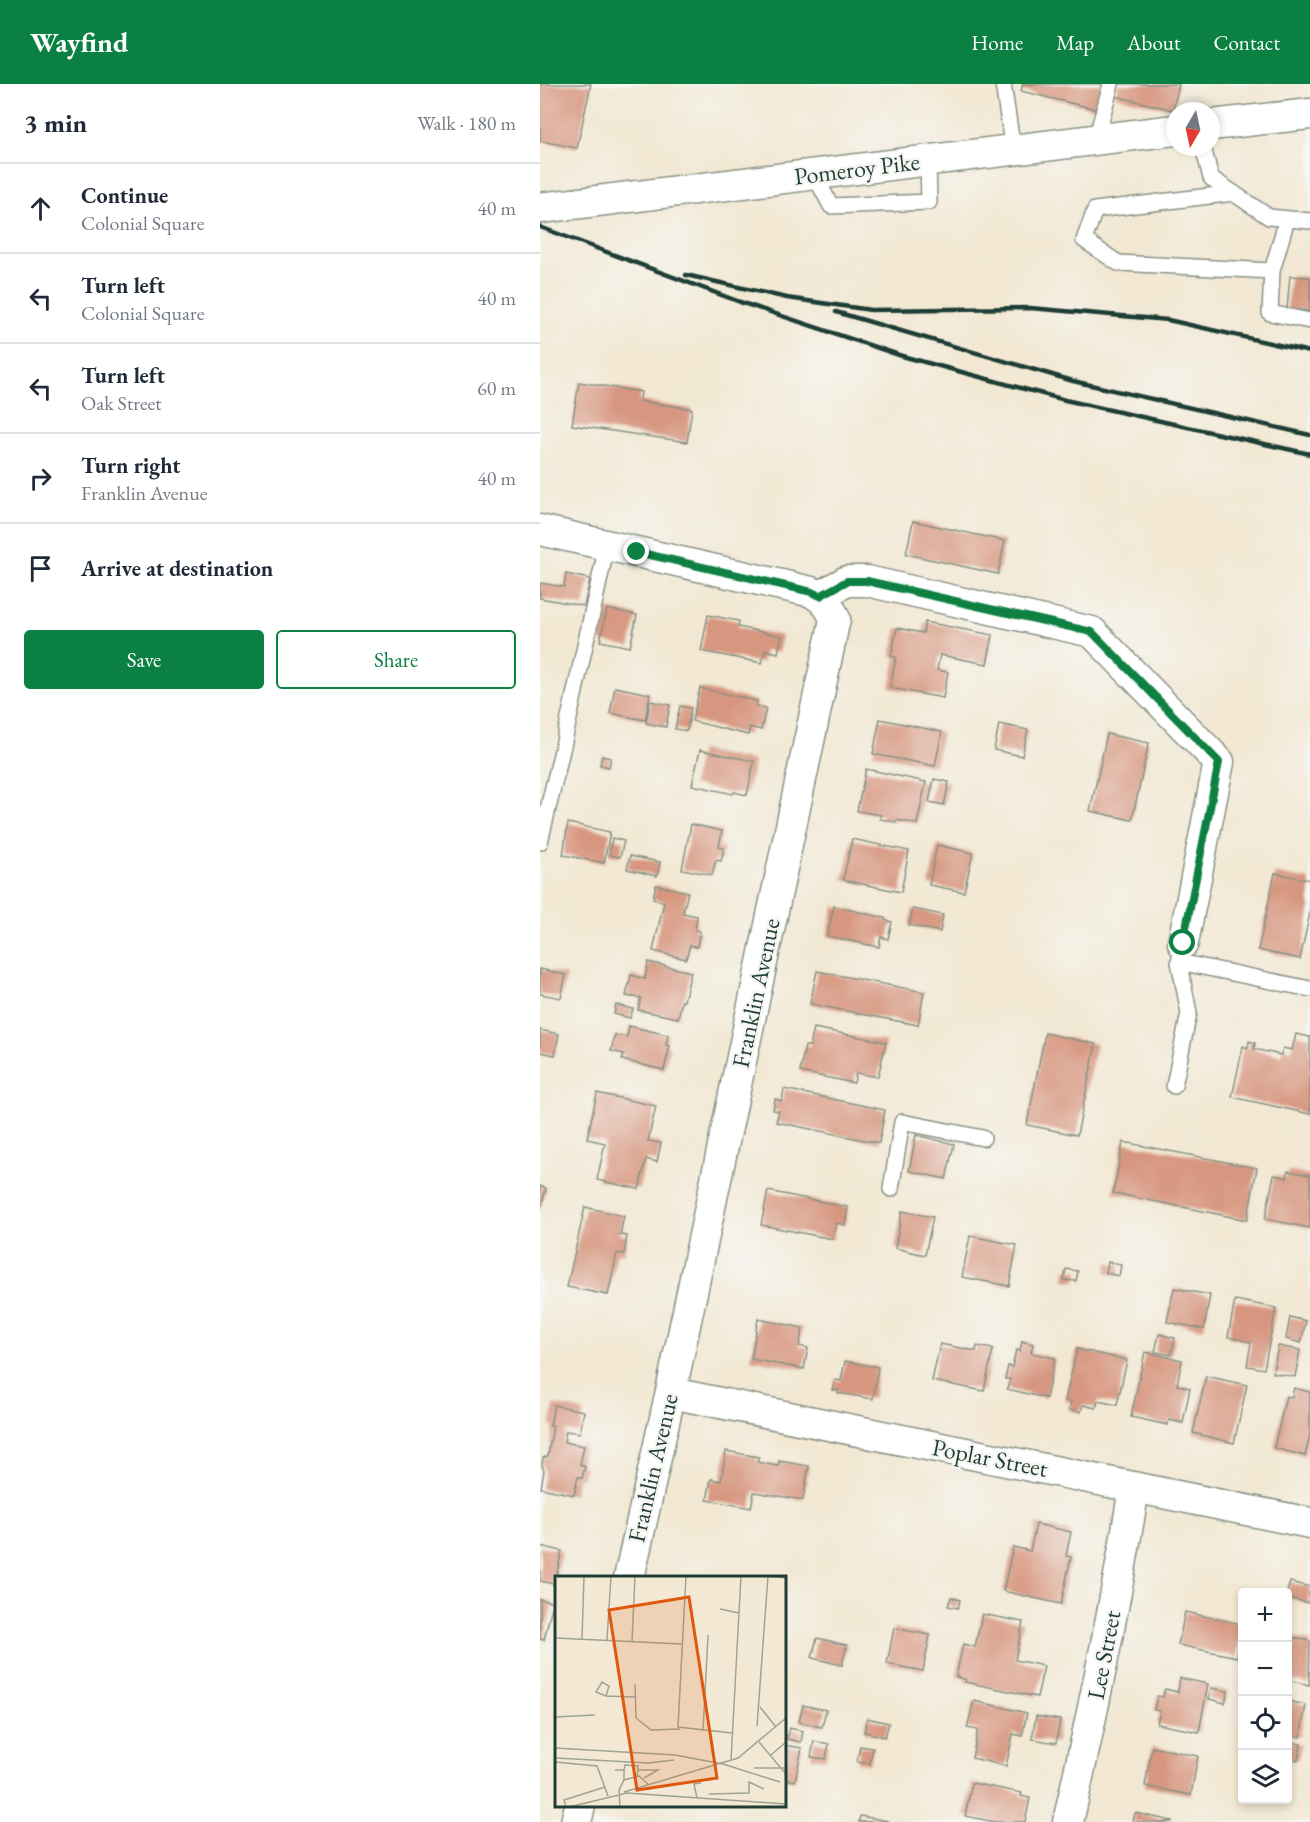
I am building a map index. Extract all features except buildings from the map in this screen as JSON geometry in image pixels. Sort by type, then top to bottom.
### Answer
[{"type":"street","points":[[1220,124],[1310,114]]},
{"type":"street","name":"Pomeroy Pike","points":[[540,208],[1166,131]]},
{"type":"street","points":[[540,530],[812,592],[820,596],[847,581],[867,581],[1092,632],[1219,762],[1181,952]]},
{"type":"street","name":"Franklin Avenue","points":[[629,1576],[836,619],[829,605],[820,596]]},
{"type":"street","name":"Poplar Street","points":[[671,1391],[686,1396],[1310,1523]]},
{"type":"street","name":"Lee Street","points":[[1068,1822],[1112,1617],[1134,1487]]},
{"type":"street","points":[[576,1822],[580,1807]]},
{"type":"lane","points":[[1003,84],[1012,150]]},
{"type":"lane","points":[[1096,139],[1111,84]]},
{"type":"lane","points":[[1205,156],[1211,178],[1269,217],[1310,221]]},
{"type":"lane","points":[[814,174],[831,206],[929,202],[928,160]]},
{"type":"lane","points":[[1233,193],[1095,210],[1084,240],[1118,263],[1272,271]]},
{"type":"lane","points":[[1287,219],[1272,271],[1270,313],[1310,321]]},
{"type":"lane","points":[[540,842],[607,545]]},
{"type":"lane","points":[[1174,1086],[1189,1013],[1181,952],[1310,989]]},
{"type":"lane","points":[[891,1189],[902,1122],[983,1138]]},
{"type":"railway","points":[[540,227],[740,302],[902,356],[1065,400],[1310,454]]},
{"type":"railway","points":[[686,275],[787,298],[871,310],[1030,308],[1168,320],[1310,352]]},
{"type":"railway","points":[[836,312],[1073,381],[1310,435]]},
{"type":"route","points":[[637,552],[812,592],[820,596],[847,581],[867,581],[1092,632],[1219,762],[1183,943]]}]
